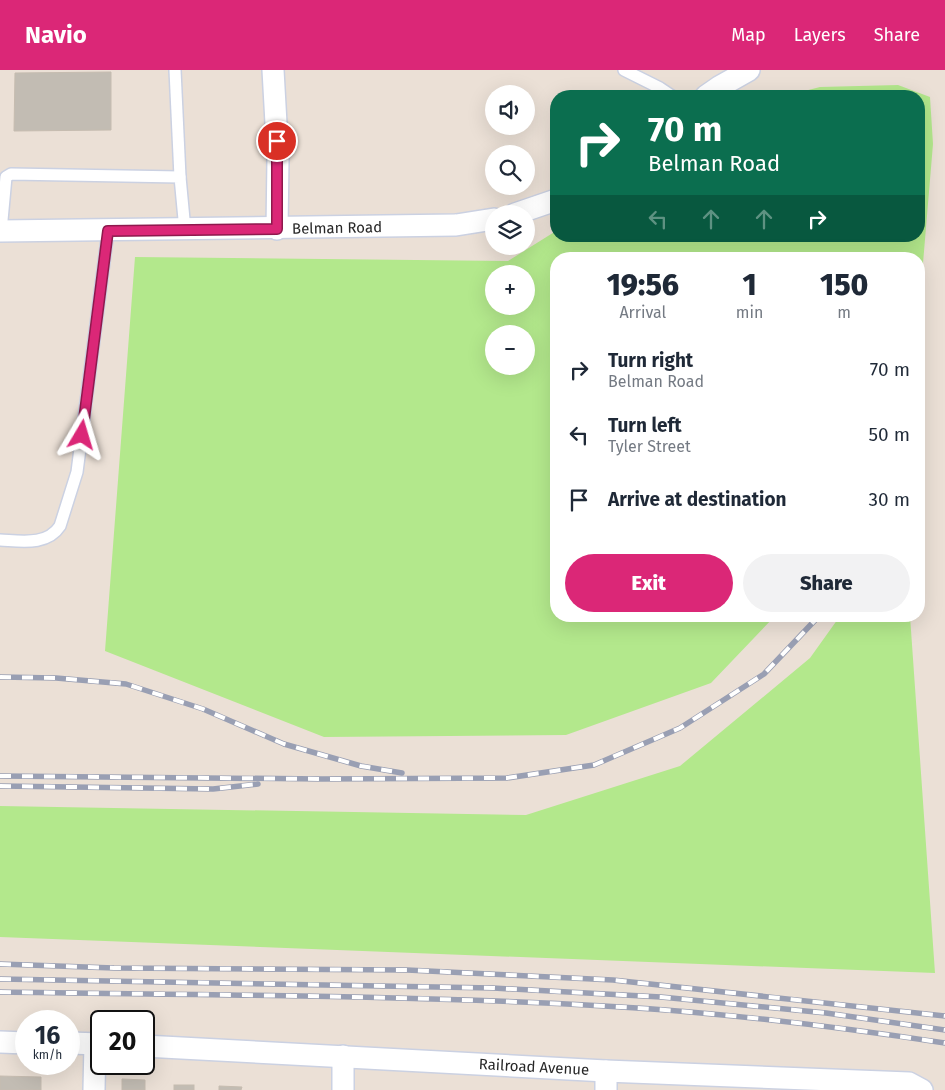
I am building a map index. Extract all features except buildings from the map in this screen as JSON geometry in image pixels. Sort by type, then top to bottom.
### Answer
[{"type":"street","points":[[273,70],[278,159],[277,229]]},
{"type":"street","points":[[714,90],[749,70]]},
{"type":"street","points":[[535,207],[550,202]]},
{"type":"street","name":"Belman Road","points":[[1,232],[456,225],[485,220]]},
{"type":"street","points":[[0,1042],[15,1043]]},
{"type":"street","name":"Railroad Avenue","points":[[155,1047],[343,1056],[606,1080],[909,1083],[922,1090]]},
{"type":"street","points":[[343,1056],[343,1090]]},
{"type":"street","points":[[94,1090],[95,1075]]},
{"type":"lane","points":[[175,70],[180,177],[185,230]]},
{"type":"lane","points":[[624,70],[663,90]]},
{"type":"lane","points":[[1,232],[6,177],[11,174],[180,177]]},
{"type":"lane","points":[[0,540],[46,539],[55,533],[60,526],[77,472],[108,231]]},
{"type":"green space","points":[[898,85],[911,90],[808,90],[820,87]]},
{"type":"green space","points":[[925,95],[930,97],[933,144],[925,239]]},
{"type":"green space","points":[[550,235],[550,242],[925,242],[924,252],[550,252],[550,622],[769,622],[711,683],[566,735],[324,737],[105,651],[135,257],[508,261],[518,255],[535,255],[535,244]]},
{"type":"green space","points":[[836,622],[910,622],[935,973],[0,937],[0,806],[526,815],[680,766],[810,658]]},
{"type":"railway","points":[[0,776],[322,779],[507,778],[594,765],[680,728],[764,674],[813,622]]},
{"type":"railway","points":[[0,677],[56,678],[126,684],[203,709],[284,744],[361,766],[402,773]]},
{"type":"railway","points":[[0,786],[213,789],[258,784]]},
{"type":"railway","points":[[0,964],[114,968],[407,970],[613,980],[945,1016]]},
{"type":"railway","points":[[0,979],[493,988],[661,997],[826,1013],[945,1030]]},
{"type":"railway","points":[[0,992],[378,998],[604,1006],[775,1020],[945,1043]]},
{"type":"route","points":[[82,435],[108,231],[277,229],[277,141]]}]
